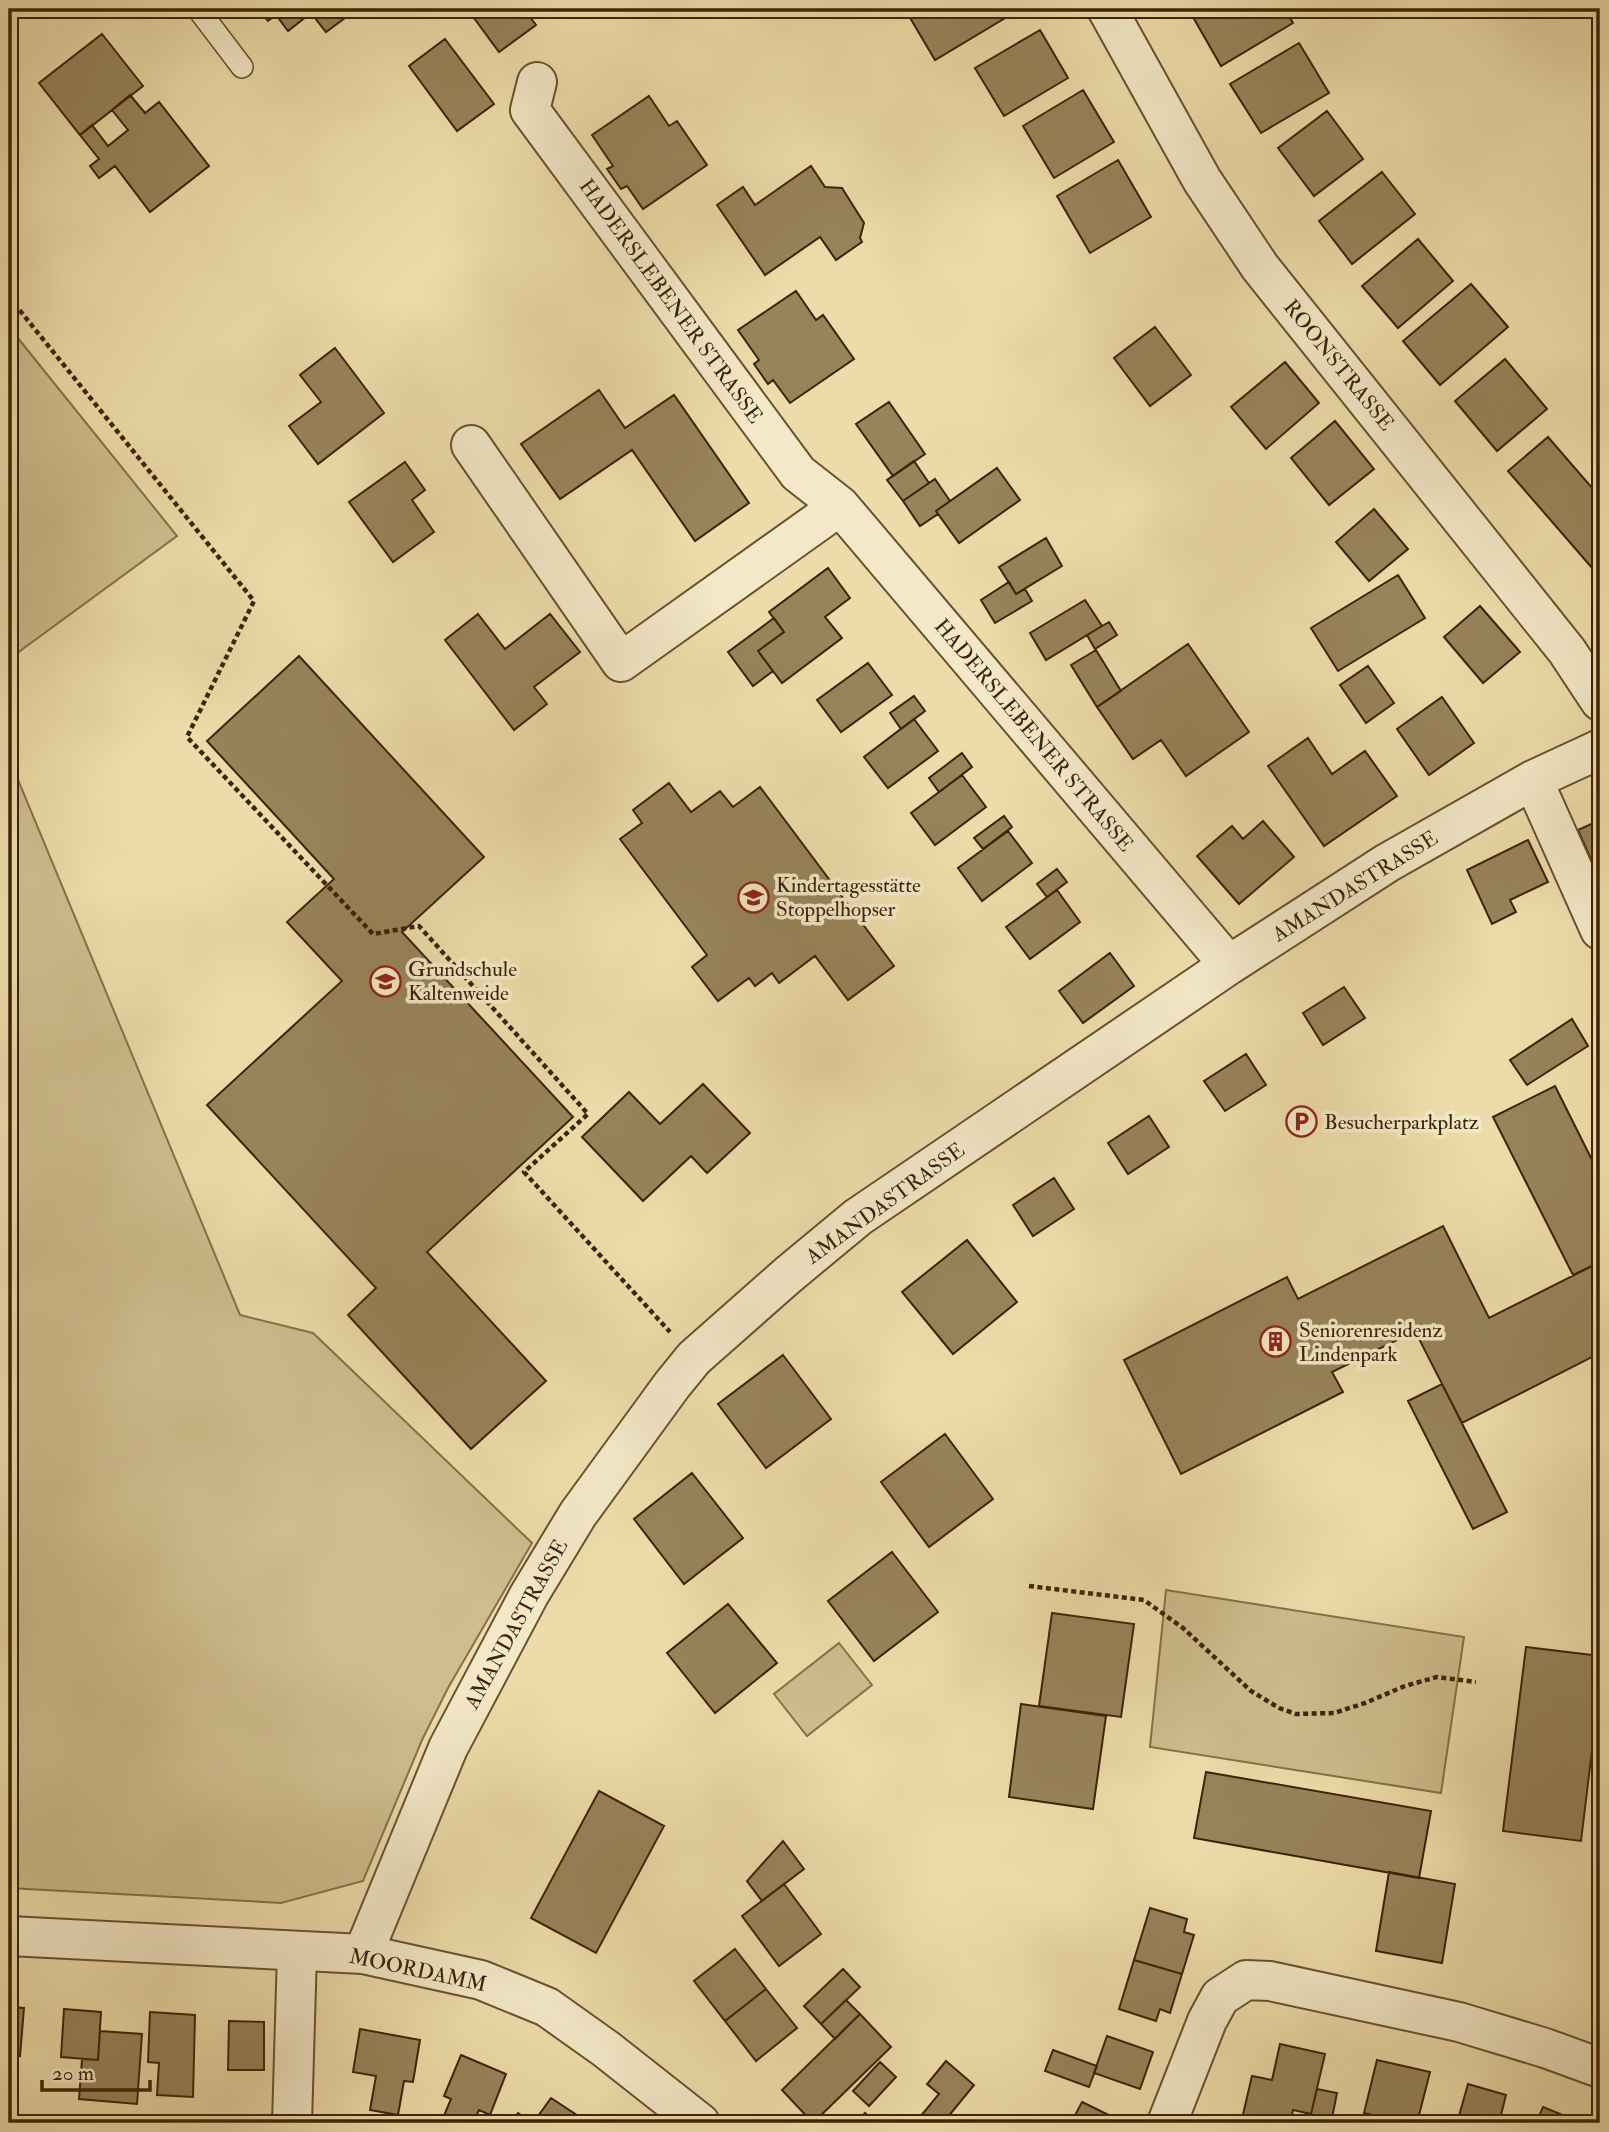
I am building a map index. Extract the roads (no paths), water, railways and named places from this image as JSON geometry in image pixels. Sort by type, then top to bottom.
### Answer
[{"type":"street","name":"ROONSTRASSE","points":[[1107,9],[1202,180],[1261,267],[1567,651],[1600,701]]},
{"type":"street","name":"HADERSLEBENER STRASSE","points":[[537,82],[530,110],[798,473],[840,506],[1228,965]]},
{"type":"street","points":[[471,445],[621,662],[840,506]]},
{"type":"street","name":"AMANDASTRASSE","points":[[362,1954],[448,1748],[529,1595],[578,1514],[694,1358],[859,1217],[1228,965],[1387,863],[1533,780],[1600,749]]},
{"type":"street","points":[[1533,780],[1600,930]]},
{"type":"street","name":"MOORDAMM","points":[[9,1936],[362,1954],[481,1980],[547,2007],[701,2123]]},
{"type":"street","points":[[292,2123],[297,1952]]},
{"type":"street","points":[[1167,2123],[1207,2021],[1220,1997],[1246,1980],[1270,1981],[1460,2022],[1600,2068]]},
{"type":"lane","points":[[198,9],[242,67]]},
{"type":"place","name":"Kindertagesstätte Stoppelhopser","points":[[753,897]]},
{"type":"place","name":"Grundschule Kaltenweide","points":[[385,981]]},
{"type":"place","name":"Besucherparkplatz","points":[[1301,1122]]},
{"type":"place","name":"Seniorenresidenz Lindenpark","points":[[1276,1342]]}]
